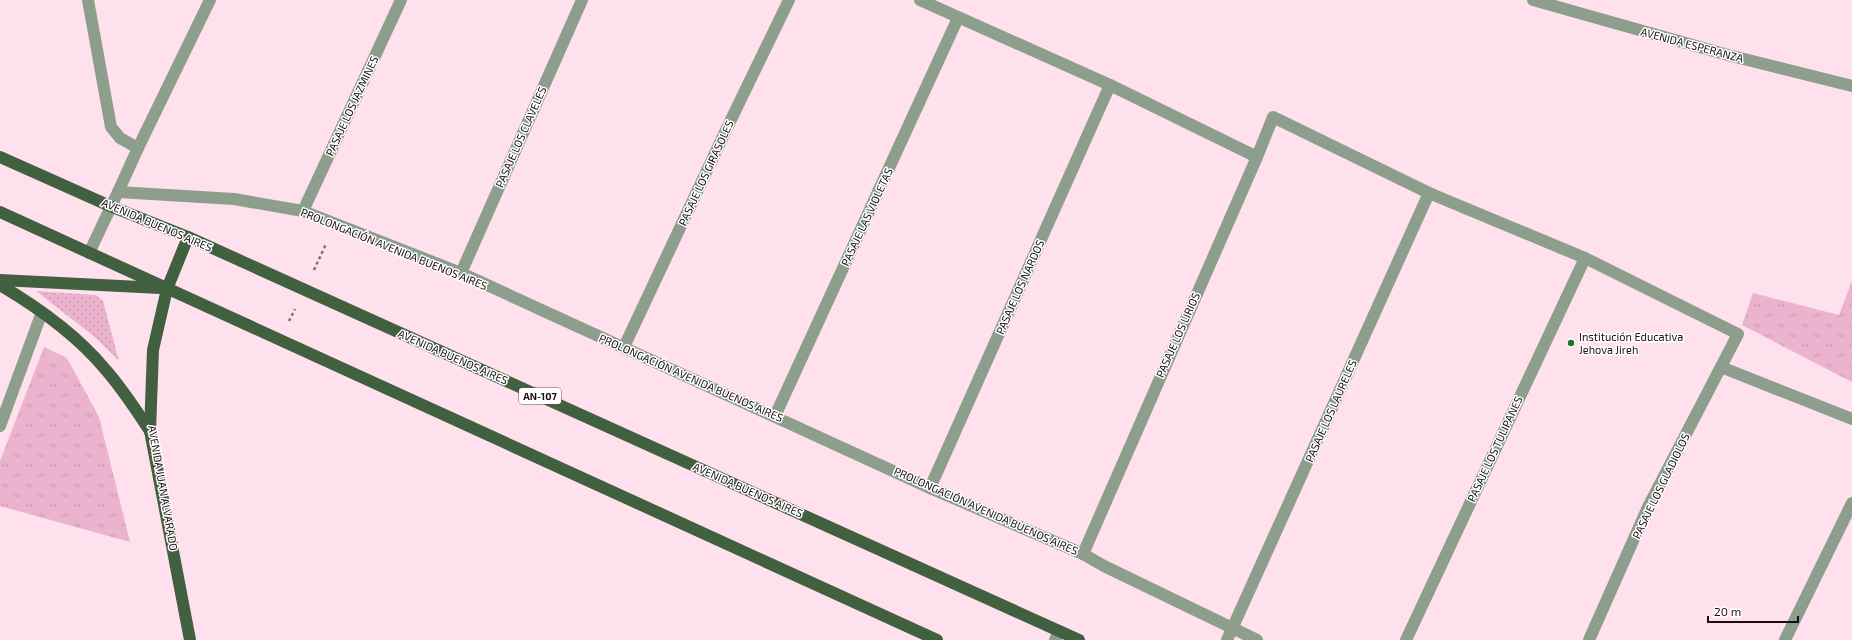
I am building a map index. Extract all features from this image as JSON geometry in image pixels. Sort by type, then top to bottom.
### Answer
[{"type":"main road","name":"AVENIDA BUENOS AIRES","points":[[0,157],[110,206],[188,237],[1057,635],[1079,640]]},
{"type":"main road","points":[[0,212],[89,254],[937,640]]},
{"type":"main road","name":"AVENIDA JUAN ALVARADO","points":[[188,237],[167,289],[153,350],[150,430],[190,640]]},
{"type":"main road","points":[[0,280],[167,289]]},
{"type":"main road","points":[[0,285],[42,312],[90,352],[106,369],[150,430]]},
{"type":"street","points":[[88,0],[111,127],[120,138],[138,148]]},
{"type":"street","points":[[89,254],[110,206],[210,0]]},
{"type":"street","name":"PASAJE LOS JAZMINES","points":[[303,211],[401,0]]},
{"type":"street","name":"PASAJE LOS CLAVELES","points":[[461,273],[582,0]]},
{"type":"street","name":"PASAJE LOS GIRASOLES","points":[[624,348],[726,130],[789,0]]},
{"type":"street","points":[[920,0],[1110,85],[1257,157]]},
{"type":"street","name":"AVENIDA ESPERANZA","points":[[1533,0],[1728,55],[1852,86]]},
{"type":"street","name":"PASAJE LAS VIOLETAS","points":[[775,416],[958,18]]},
{"type":"street","name":"PASAJE LOS NARDOS","points":[[930,488],[1110,85]]},
{"type":"street","name":"PASAJE LOS LIRIOS","points":[[1083,554],[1257,157],[1273,117],[1429,193]]},
{"type":"street","name":"PROLONGACIÓN AVENIDA BUENOS AIRES","points":[[118,192],[234,199],[303,211],[461,273],[930,488],[1083,554],[1104,566],[1257,640]]},
{"type":"street","points":[[1429,193],[1585,258]]},
{"type":"street","name":"PASAJE LOS LAURELES","points":[[1227,640],[1429,193]]},
{"type":"street","name":"PASAJE LOS GLADIOLOS","points":[[1585,258],[1738,334],[1648,507],[1589,640]]},
{"type":"street","name":"PASAJE LOS TULIPANES","points":[[1406,640],[1585,258]]},
{"type":"street","points":[[0,426],[42,312]]},
{"type":"street","points":[[1721,367],[1852,419]]},
{"type":"street","points":[[1785,640],[1852,503]]},
{"type":"green space","points":[[1852,281],[1852,382],[1742,325],[1753,293],[1839,315]]},
{"type":"green space","points":[[36,291],[96,295],[103,301],[119,361],[96,338]]},
{"type":"green space","points":[[44,347],[67,358],[99,417],[130,542],[0,506],[0,461]]},
{"type":"place","name":"Institución Educativa Jehova Jireh","points":[[1571,343]]}]
